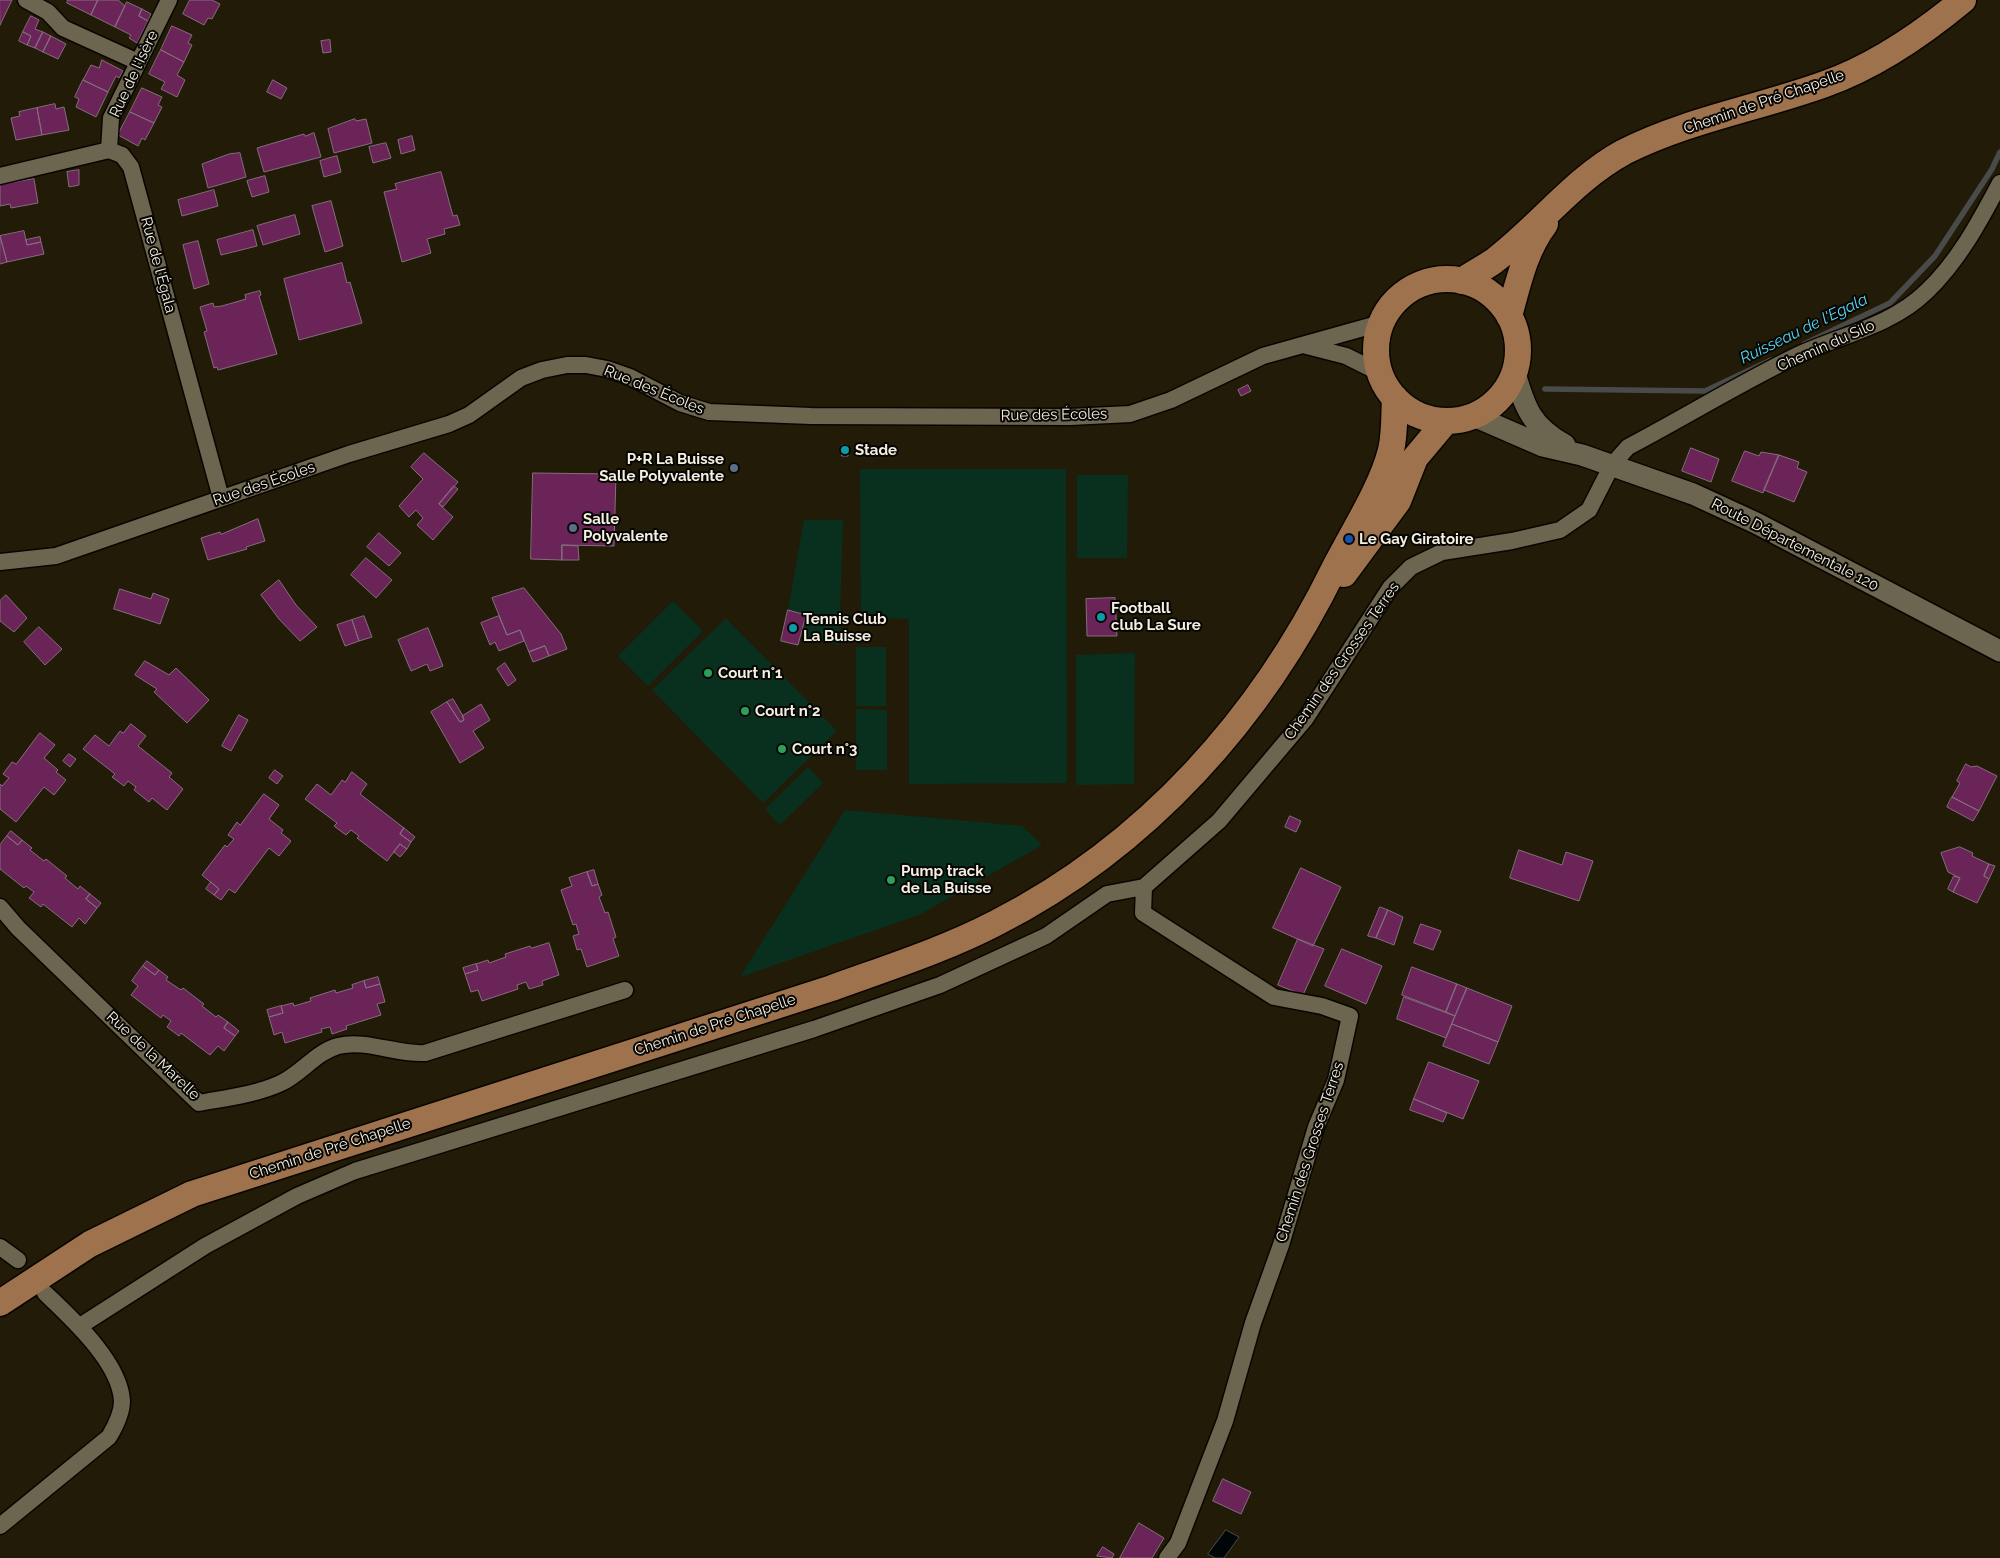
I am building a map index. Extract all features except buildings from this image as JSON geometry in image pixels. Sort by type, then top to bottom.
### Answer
[{"type":"main road","name":"Chemin de Pré Chapelle","points":[[1462,281],[1494,261],[1595,172],[1624,153],[1673,132],[1827,84],[1877,60],[1925,31],[1963,0]]},
{"type":"main road","name":"Chemin de Pré Chapelle","points":[[1509,316],[1520,277],[1532,246],[1563,199]]},
{"type":"main road","points":[[1442,280],[1462,281],[1489,293],[1509,316],[1516,334],[1518,354],[1515,373],[1501,396],[1492,406],[1474,416],[1446,421],[1427,418],[1410,410],[1395,398],[1380,373],[1376,357],[1377,340],[1382,323],[1391,307],[1404,293],[1422,284],[1442,280]]},
{"type":"main road","name":"Chemin de Pré Chapelle","points":[[0,1303],[90,1244],[192,1194],[832,988],[935,950],[996,923],[1056,889],[1104,856],[1158,811],[1218,748],[1258,698],[1323,593],[1383,474],[1391,449],[1395,398]]},
{"type":"main road","name":"Chemin de Pré Chapelle","points":[[1323,593],[1342,576],[1376,532],[1398,501],[1415,458],[1446,421]]},
{"type":"street","points":[[26,0],[48,12],[63,28],[138,62]]},
{"type":"street","name":"Rue de l'Isère","points":[[109,150],[112,118],[169,0]]},
{"type":"street","points":[[0,176],[109,150]]},
{"type":"street","name":"Rue de l'Égala","points":[[109,150],[122,155],[131,167],[221,498]]},
{"type":"street","name":"Chemin du Silo","points":[[1612,465],[1628,447],[1799,355],[1875,325],[1908,306],[1927,292],[1974,231],[2000,183]]},
{"type":"street","name":"Rue des Écoles","points":[[0,562],[56,556],[349,454],[449,424],[469,414],[521,378],[542,370],[567,365],[586,364],[607,369],[630,377],[680,403],[709,412],[811,416],[1070,417],[1130,414],[1171,400],[1263,356],[1382,323]]},
{"type":"street","points":[[1301,344],[1346,356],[1380,373]]},
{"type":"street","points":[[1515,373],[1524,404],[1534,423],[1555,440],[1582,455]]},
{"type":"street","points":[[1474,416],[1543,446],[1582,455]]},
{"type":"street","name":"Route Départementale 120","points":[[1582,455],[1693,494],[1756,523],[2000,651]]},
{"type":"street","name":"Chemin des Grosses Terres","points":[[1167,1558],[1178,1542],[1225,1421],[1253,1322],[1281,1245],[1316,1127],[1336,1080],[1350,1016],[1322,1006],[1274,997],[1143,913],[1144,887],[1219,821],[1300,725],[1390,588],[1411,567],[1442,552],[1512,541],[1560,530],[1589,510],[1612,465]]},
{"type":"street","points":[[80,1326],[204,1246],[297,1196],[355,1171],[814,1029],[940,985],[1046,936],[1107,894],[1144,887]]},
{"type":"street","name":"Rue de la Marelle","points":[[0,907],[18,928],[199,1102],[240,1096],[282,1083],[316,1057],[338,1046],[367,1045],[407,1054],[425,1053],[625,990]]},
{"type":"street","points":[[0,1247],[18,1260]]},
{"type":"street","points":[[0,1526],[109,1437],[116,1424],[122,1403],[120,1386],[109,1366],[80,1326],[45,1292]]},
{"type":"green space","points":[[860,469],[1066,469],[1067,783],[909,784],[909,619],[861,618]]},
{"type":"green space","points":[[1077,475],[1128,475],[1127,558],[1077,558]]},
{"type":"green space","points":[[804,520],[843,520],[839,645],[801,636],[806,615],[788,610]]},
{"type":"green space","points":[[673,601],[703,631],[648,686],[618,656]]},
{"type":"green space","points":[[726,618],[837,731],[763,803],[652,690]]},
{"type":"green space","points":[[856,647],[886,647],[886,706],[856,706]]},
{"type":"green space","points":[[1135,653],[1134,784],[1076,785],[1076,655]]},
{"type":"green space","points":[[856,709],[887,710],[887,770],[856,770]]},
{"type":"green space","points":[[808,767],[823,783],[780,825],[765,809]]},
{"type":"green space","name":"Pump track de La Buisse","points":[[845,810],[1022,826],[1042,845],[919,915],[740,977]]},
{"type":"shaded area","points":[[1226,1530],[1239,1537],[1224,1558],[1215,1558],[1208,1554]]},
{"type":"waterway","name":"Ruisseau de l'Egala","points":[[1804,344],[1890,303],[1935,256],[1992,169],[2000,152]]},
{"type":"waterway","name":"Ruisseau de l'Egala","points":[[1545,389],[1705,391],[1771,360]]},
{"type":"place","name":"Stade","points":[[845,450]]},
{"type":"place","name":"P+R La Buisse Salle Polyvalente","points":[[734,468]]},
{"type":"place","name":"Salle Polyvalente","points":[[573,528]]},
{"type":"place","name":"Le Gay Giratoire","points":[[1349,539]]},
{"type":"place","name":"Football club La Sure","points":[[1101,617]]},
{"type":"place","name":"Tennis Club La Buisse","points":[[793,628]]},
{"type":"place","name":"Court n°1","points":[[708,673]]},
{"type":"place","name":"Court n°2","points":[[745,711]]},
{"type":"place","name":"Court n°3","points":[[782,749]]},
{"type":"place","name":"Pump track de La Buisse","points":[[891,880]]}]
